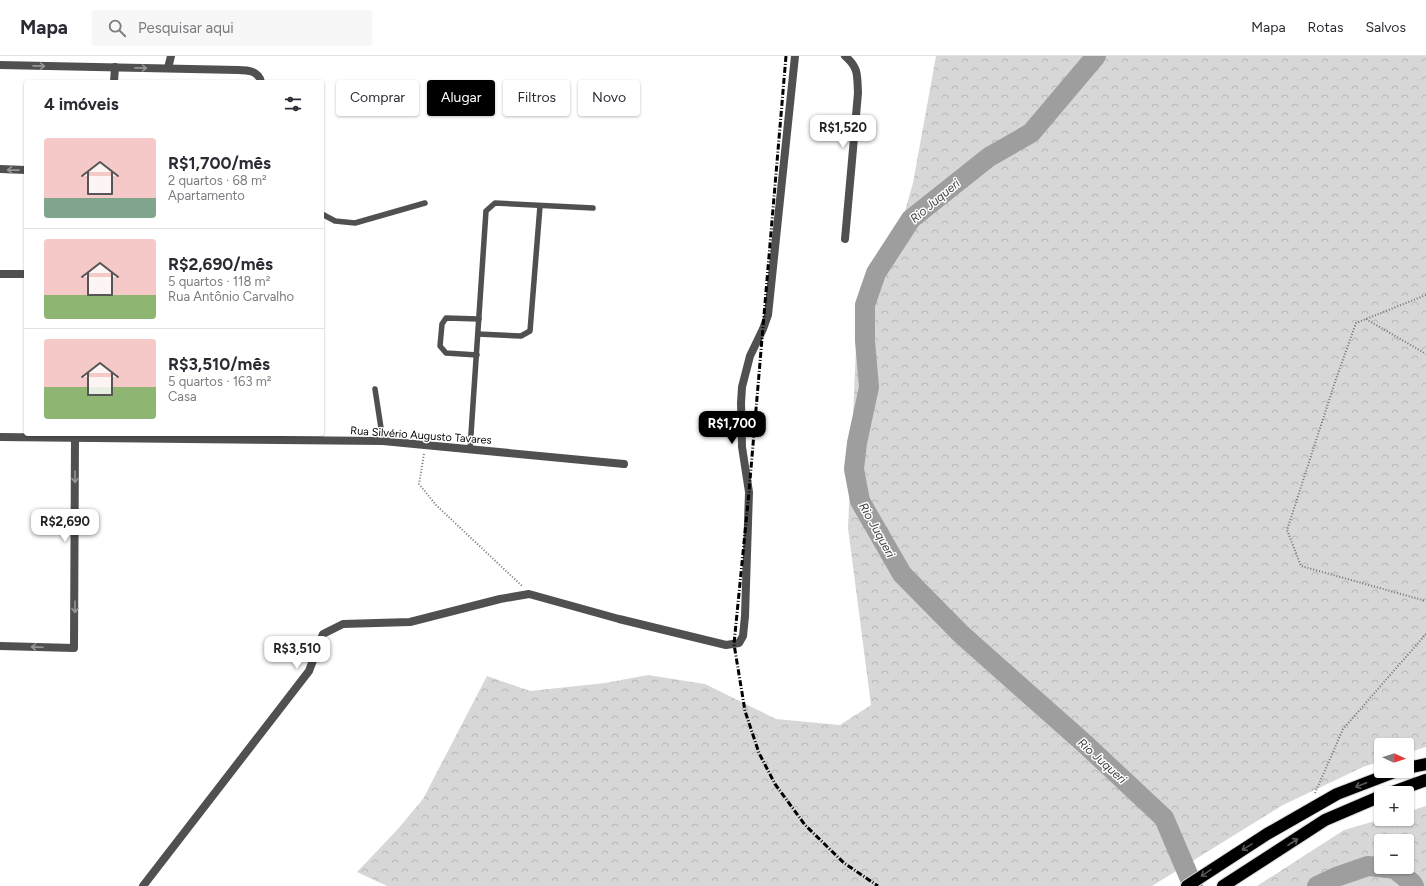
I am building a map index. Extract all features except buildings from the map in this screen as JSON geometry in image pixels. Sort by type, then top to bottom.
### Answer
[{"type":"highway","points":[[1414,767],[1426,764]]},
{"type":"highway","points":[[1187,886],[1267,834],[1337,794],[1379,778]]},
{"type":"highway","points":[[1409,786],[1426,780]]},
{"type":"highway","points":[[1223,886],[1325,820],[1374,799]]},
{"type":"street","points":[[168,68],[172,56]]},
{"type":"street","points":[[143,886],[309,671],[323,634],[343,624],[410,622],[500,599],[529,594],[618,619],[726,645],[739,643],[742,636],[745,608],[749,492],[742,447],[741,395],[750,356],[768,315],[795,56]]},
{"type":"street","points":[[845,56],[854,64],[857,74],[858,93],[845,239]]},
{"type":"street","points":[[0,65],[248,70],[256,74],[261,80]]},
{"type":"street","points":[[114,80],[115,67]]},
{"type":"street","points":[[0,169],[24,170]]},
{"type":"street","points":[[0,274],[24,274]]},
{"type":"street","name":"Rua Silvério Augusto Tavares","points":[[0,437],[247,437],[383,441],[624,464]]},
{"type":"street","points":[[0,646],[74,648],[75,438]]},
{"type":"lane","points":[[324,215],[335,222],[355,223],[425,203]]},
{"type":"lane","points":[[470,449],[486,211],[495,203],[593,208]]},
{"type":"lane","points":[[478,334],[521,336],[530,331],[540,206]]},
{"type":"lane","points":[[477,355],[446,353],[440,346],[442,324],[446,318],[479,319]]},
{"type":"lane","points":[[375,389],[383,441]]},
{"type":"path","points":[[1426,295],[1356,322],[1287,530],[1302,566],[1426,601]]},
{"type":"path","points":[[1366,319],[1426,354]]},
{"type":"path","points":[[425,445],[420,484],[436,504],[529,594]]},
{"type":"path","points":[[1308,811],[1343,729],[1426,634]]},
{"type":"green space","points":[[936,56],[1426,56],[1426,747],[1414,751],[1414,738],[1374,738],[1374,763],[1363,767],[1283,805],[1152,886],[387,886],[357,872],[397,830],[423,799],[487,676],[530,691],[605,683],[648,675],[705,684],[776,719],[840,725],[871,705],[848,528],[858,303],[905,211],[913,183]]},
{"type":"green space","points":[[1426,806],[1426,886],[1257,886],[1344,830],[1374,821],[1374,826],[1414,826],[1414,810]]},
{"type":"waterway","name":"Rio Juqueri","points":[[1096,56],[1031,133],[989,157],[911,219],[876,273],[865,305],[865,341],[869,387],[857,443],[854,469],[860,501],[902,574],[961,634],[1085,744],[1164,818],[1193,886]]},
{"type":"waterway","name":"Rio Juqueri","points":[[1317,886],[1336,877],[1368,866],[1395,869],[1414,886]]},
{"type":"railway","points":[[786,56],[749,492],[734,644],[745,711],[759,753],[775,784],[805,825],[844,863],[878,886]]}]
